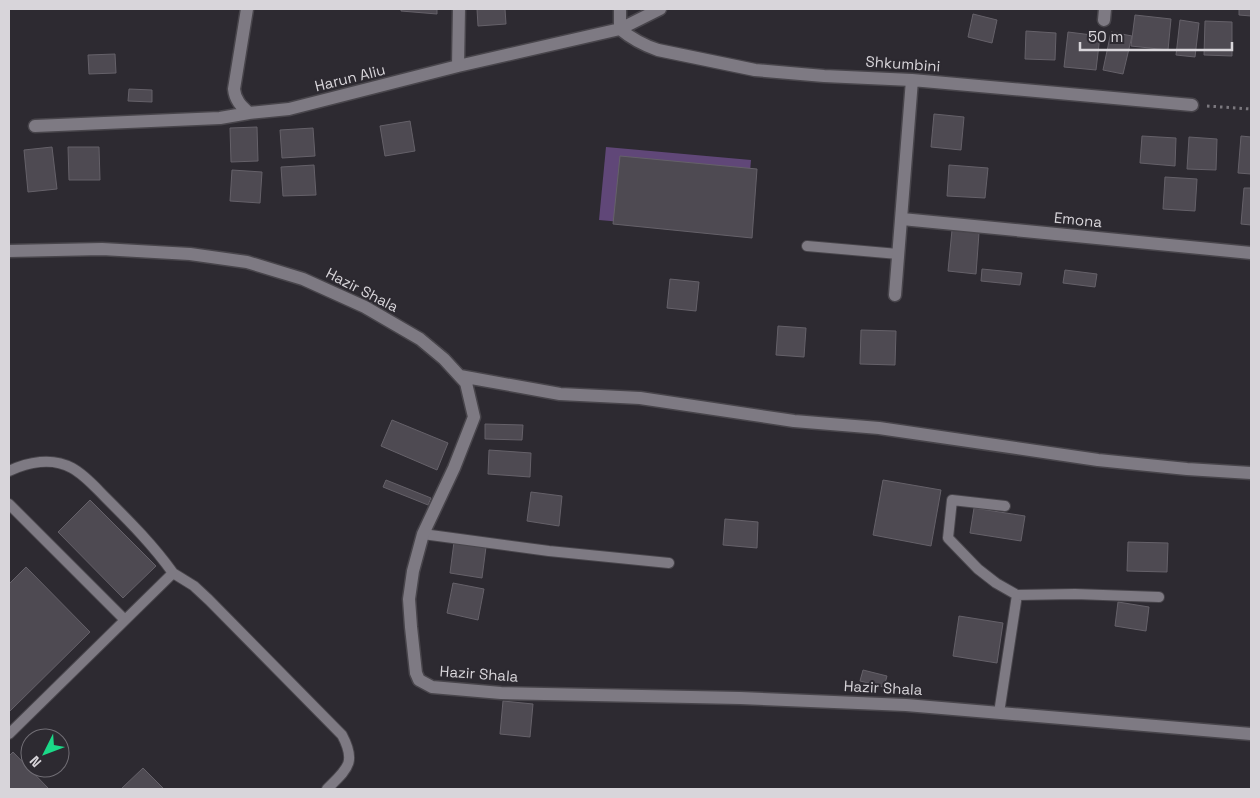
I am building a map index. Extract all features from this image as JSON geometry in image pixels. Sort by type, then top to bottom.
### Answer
[{"type":"street","points":[[247,9],[234,89],[238,102],[249,113]]},
{"type":"street","points":[[458,66],[459,9]]},
{"type":"street","points":[[620,9],[620,29]]},
{"type":"street","name":"Harun Aliu","points":[[35,126],[220,118],[290,109],[458,66],[620,29],[660,9]]},
{"type":"street","name":"Shkumbini","points":[[620,29],[642,45],[658,50],[754,70],[824,76],[912,80],[1192,105]]},
{"type":"street","points":[[895,295],[912,80]]},
{"type":"street","name":"Emona","points":[[902,219],[1251,253]]},
{"type":"street","name":"Hazir Shala","points":[[9,251],[102,248],[190,254],[247,262],[303,279],[365,307],[420,339],[444,359],[466,383],[474,417],[454,468],[423,534],[412,571],[409,599],[416,673],[419,680],[432,687],[501,693],[740,698],[906,705],[1251,734]]},
{"type":"street","points":[[460,376],[560,394],[640,398],[794,421],[879,428],[1098,460],[1188,470],[1251,473]]},
{"type":"lane","points":[[807,246],[898,254]]},
{"type":"lane","points":[[9,471],[20,466],[38,462],[56,462],[71,467],[86,478],[149,542],[173,573],[194,586],[209,600],[342,735],[350,755],[348,766],[327,789]]},
{"type":"lane","points":[[1004,506],[952,500],[948,538],[978,569],[996,583],[1018,595],[1075,594],[1159,597]]},
{"type":"lane","points":[[9,504],[125,620]]},
{"type":"lane","points":[[423,534],[549,551],[669,563]]},
{"type":"lane","points":[[9,734],[173,573]]},
{"type":"lane","points":[[999,713],[1018,595]]},
{"type":"path","points":[[1192,105],[1251,109]]},
{"type":"shaded area","points":[[606,147],[751,160],[745,233],[599,220]]},
{"type":"building","points":[[401,9],[437,9],[437,14],[401,11]]},
{"type":"building","points":[[477,9],[505,9],[506,24],[478,26]]},
{"type":"building","points":[[1239,9],[1251,9],[1251,16],[1239,15]]},
{"type":"building","points":[[973,14],[997,20],[992,43],[968,37]]},
{"type":"building","points":[[1135,15],[1171,19],[1168,50],[1131,46]]},
{"type":"building","points":[[1180,20],[1199,23],[1195,57],[1176,55]]},
{"type":"building","points":[[1205,21],[1232,22],[1232,56],[1204,55]]},
{"type":"building","points":[[1026,31],[1056,33],[1055,60],[1025,59]]},
{"type":"building","points":[[1068,32],[1100,36],[1096,70],[1064,67]]},
{"type":"building","points":[[1111,32],[1132,36],[1123,74],[1103,70]]},
{"type":"building","points":[[115,54],[116,73],[89,74],[88,55]]},
{"type":"building","points":[[129,89],[152,90],[152,102],[128,101]]},
{"type":"building","points":[[934,114],[964,117],[961,150],[931,147]]},
{"type":"building","points":[[410,121],[415,151],[385,156],[380,126]]},
{"type":"building","points":[[257,127],[258,161],[231,162],[230,128]]},
{"type":"building","points":[[313,128],[315,156],[282,158],[280,130]]},
{"type":"building","points":[[1142,136],[1176,138],[1175,166],[1140,163]]},
{"type":"building","points":[[1241,136],[1251,137],[1251,174],[1238,173]]},
{"type":"building","points":[[1189,137],[1217,139],[1216,170],[1187,169]]},
{"type":"building","points":[[52,147],[57,189],[28,192],[24,150]]},
{"type":"building","points":[[68,147],[99,147],[100,180],[69,180]]},
{"type":"building","points":[[620,156],[757,169],[752,238],[613,224]]},
{"type":"building","points":[[314,165],[316,195],[283,196],[281,167]]},
{"type":"building","points":[[949,165],[988,168],[985,198],[947,196]]},
{"type":"building","points":[[232,170],[262,172],[260,203],[230,201]]},
{"type":"building","points":[[1165,177],[1197,179],[1195,211],[1163,209]]},
{"type":"building","points":[[1244,188],[1251,188],[1251,225],[1241,224]]},
{"type":"building","points":[[952,230],[979,233],[976,274],[948,271]]},
{"type":"building","points":[[982,269],[1022,273],[1020,285],[981,281]]},
{"type":"building","points":[[1065,270],[1097,274],[1095,287],[1063,283]]},
{"type":"building","points":[[670,279],[699,282],[696,311],[667,308]]},
{"type":"building","points":[[778,326],[806,328],[804,357],[776,355]]},
{"type":"building","points":[[861,330],[896,331],[895,365],[860,364]]},
{"type":"building","points":[[392,420],[448,443],[437,470],[381,446]]},
{"type":"building","points":[[485,424],[523,425],[522,440],[485,439]]},
{"type":"building","points":[[489,450],[531,453],[530,477],[488,474]]},
{"type":"building","points":[[386,480],[431,498],[428,505],[383,487]]},
{"type":"building","points":[[883,480],[941,490],[931,546],[873,535]]},
{"type":"building","points":[[531,492],[562,496],[559,526],[527,521]]},
{"type":"building","points":[[90,500],[156,566],[123,598],[58,532]]},
{"type":"building","points":[[974,508],[1025,516],[1021,541],[970,533]]},
{"type":"building","points":[[725,519],[758,522],[757,548],[723,545]]},
{"type":"building","points":[[454,542],[486,547],[482,578],[450,573]]},
{"type":"building","points":[[1128,542],[1168,543],[1167,572],[1127,571]]},
{"type":"building","points":[[26,567],[90,632],[9,712],[9,584]]},
{"type":"building","points":[[453,583],[484,589],[478,620],[447,613]]},
{"type":"building","points":[[1118,602],[1149,607],[1146,631],[1115,626]]},
{"type":"building","points":[[959,616],[1003,623],[997,663],[953,656]]},
{"type":"building","points":[[863,670],[887,676],[884,687],[860,681]]},
{"type":"building","points":[[503,701],[533,704],[530,737],[500,734]]},
{"type":"building","points":[[13,752],[20,759],[20,778],[38,778],[49,789],[9,789],[9,756]]},
{"type":"building","points":[[143,768],[164,789],[121,789]]}]
